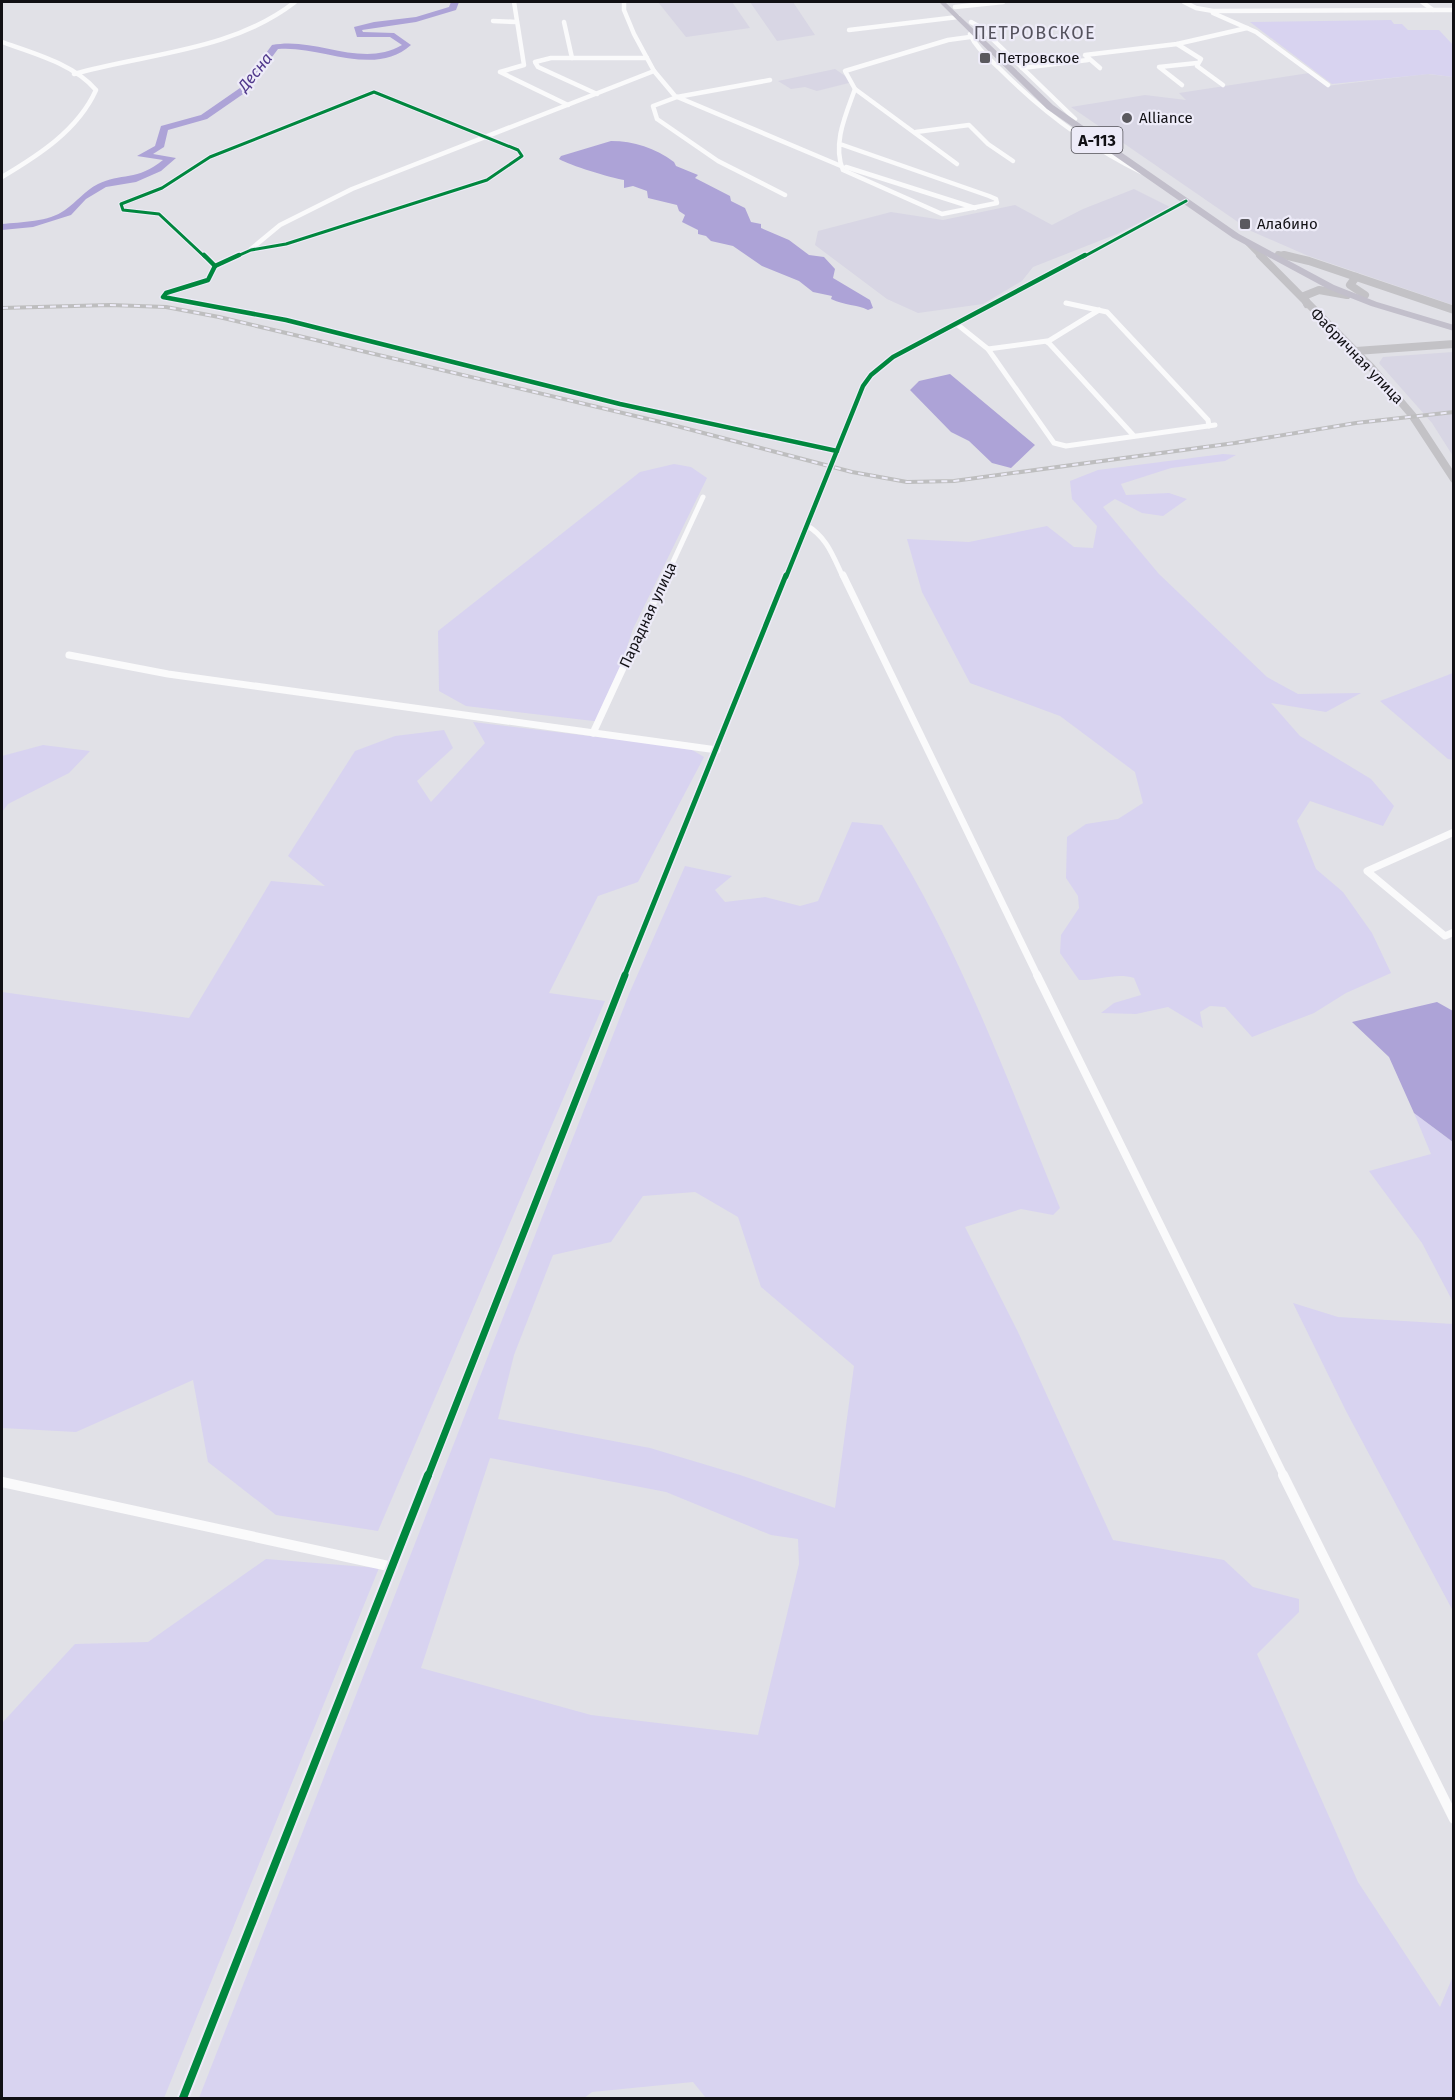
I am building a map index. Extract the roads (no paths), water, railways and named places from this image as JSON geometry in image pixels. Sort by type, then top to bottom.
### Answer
[{"type":"highway","name":"А-113","points":[[942,2],[1046,96],[1075,119],[1242,234],[1278,254],[1365,295],[1446,323],[1454,328]]},
{"type":"highway","name":"А-113","points":[[953,4],[970,29],[1050,107],[1248,243],[1298,271],[1354,297],[1446,323]]},
{"type":"street","points":[[74,74],[102,64],[180,51],[224,40],[277,16],[295,2]]},
{"type":"street","points":[[514,2],[524,65],[500,72],[568,105]]},
{"type":"street","points":[[624,2],[624,10],[647,58],[676,97],[840,165],[938,213],[947,215],[995,205],[998,201],[840,144]]},
{"type":"street","points":[[953,4],[1003,2]]},
{"type":"street","points":[[1184,2],[1247,28],[1328,85]]},
{"type":"street","points":[[1422,2],[1433,10]]},
{"type":"street","points":[[1209,11],[1454,10]]},
{"type":"street","points":[[849,30],[958,18]]},
{"type":"street","points":[[493,21],[517,22]]},
{"type":"street","points":[[564,22],[572,58]]},
{"type":"street","points":[[957,164],[855,89],[845,71],[948,40],[970,29],[980,27],[1075,119]]},
{"type":"street","points":[[1100,68],[1088,60],[1085,55],[1178,44],[1247,28]]},
{"type":"street","points":[[2,42],[74,74],[92,84],[96,90],[69,128],[44,149],[2,177]]},
{"type":"street","points":[[1178,44],[1201,59],[1197,63],[1159,67],[1182,85]]},
{"type":"street","points":[[597,94],[535,63],[544,58],[647,58]]},
{"type":"street","points":[[1022,68],[1088,60]]},
{"type":"street","points":[[1197,63],[1223,85]]},
{"type":"street","points":[[250,250],[280,225],[398,169],[488,138],[654,70]]},
{"type":"street","points":[[770,80],[676,97],[653,106],[657,119],[718,161],[785,195]]},
{"type":"street","points":[[840,165],[840,144],[855,89]]},
{"type":"street","points":[[215,266],[159,214],[132,213],[123,210],[121,204],[162,188],[210,157],[374,93],[518,150],[522,156],[487,180],[286,244],[250,250],[215,266],[208,280],[166,293],[164,297],[286,320],[620,404],[837,451]]},
{"type":"street","points":[[916,132],[969,125],[988,144],[1013,161]]},
{"type":"street","points":[[840,165],[977,209]]},
{"type":"street","points":[[183,2098],[640,936],[806,525],[872,372],[886,360],[958,325],[1186,201]]},
{"type":"street","name":"Фабричная улица","points":[[1248,243],[1356,351],[1412,415],[1454,479]]},
{"type":"street","points":[[1278,254],[1309,261],[1454,310]]},
{"type":"street","points":[[1356,276],[1350,285],[1365,295]]},
{"type":"street","points":[[1307,304],[1304,296],[1314,291],[1325,290],[1354,297]]},
{"type":"street","points":[[958,325],[988,349],[1053,443],[1066,446],[1212,425],[1107,312],[1066,303]]},
{"type":"street","points":[[988,349],[1047,342],[1099,310]]},
{"type":"street","points":[[1047,342],[1134,436]]},
{"type":"street","points":[[1356,351],[1454,344]]},
{"type":"street","name":"Парадная улица","points":[[593,733],[703,497]]},
{"type":"street","points":[[806,525],[820,533],[826,541],[1091,1087],[1454,1820]]},
{"type":"street","points":[[69,655],[168,674],[717,750]]},
{"type":"street","points":[[1454,832],[1367,871],[1445,936],[1454,932]]},
{"type":"street","points":[[2,1482],[393,1567]]},
{"type":"waterway","name":"Десна","points":[[2,227],[33,224],[68,213],[83,197],[103,185],[133,180],[158,169],[171,158],[142,156],[159,147],[164,128],[204,117],[243,90],[275,47],[301,46],[363,57],[384,56],[407,45],[391,35],[360,35],[357,29],[374,24],[422,18],[453,8],[455,2]]},
{"type":"railway","points":[[2,308],[110,305],[166,307],[219,317],[669,424],[852,472],[907,482],[954,481],[1235,443],[1356,423],[1454,412]]},
{"type":"place","name":"Петровское","points":[[985,58]]},
{"type":"place","name":"Alliance","points":[[1127,118]]},
{"type":"place","name":"Алабино","points":[[1245,224]]},
{"type":"district","name":"ПЕТРОВСКОЕ","points":[[1035,33]]}]
